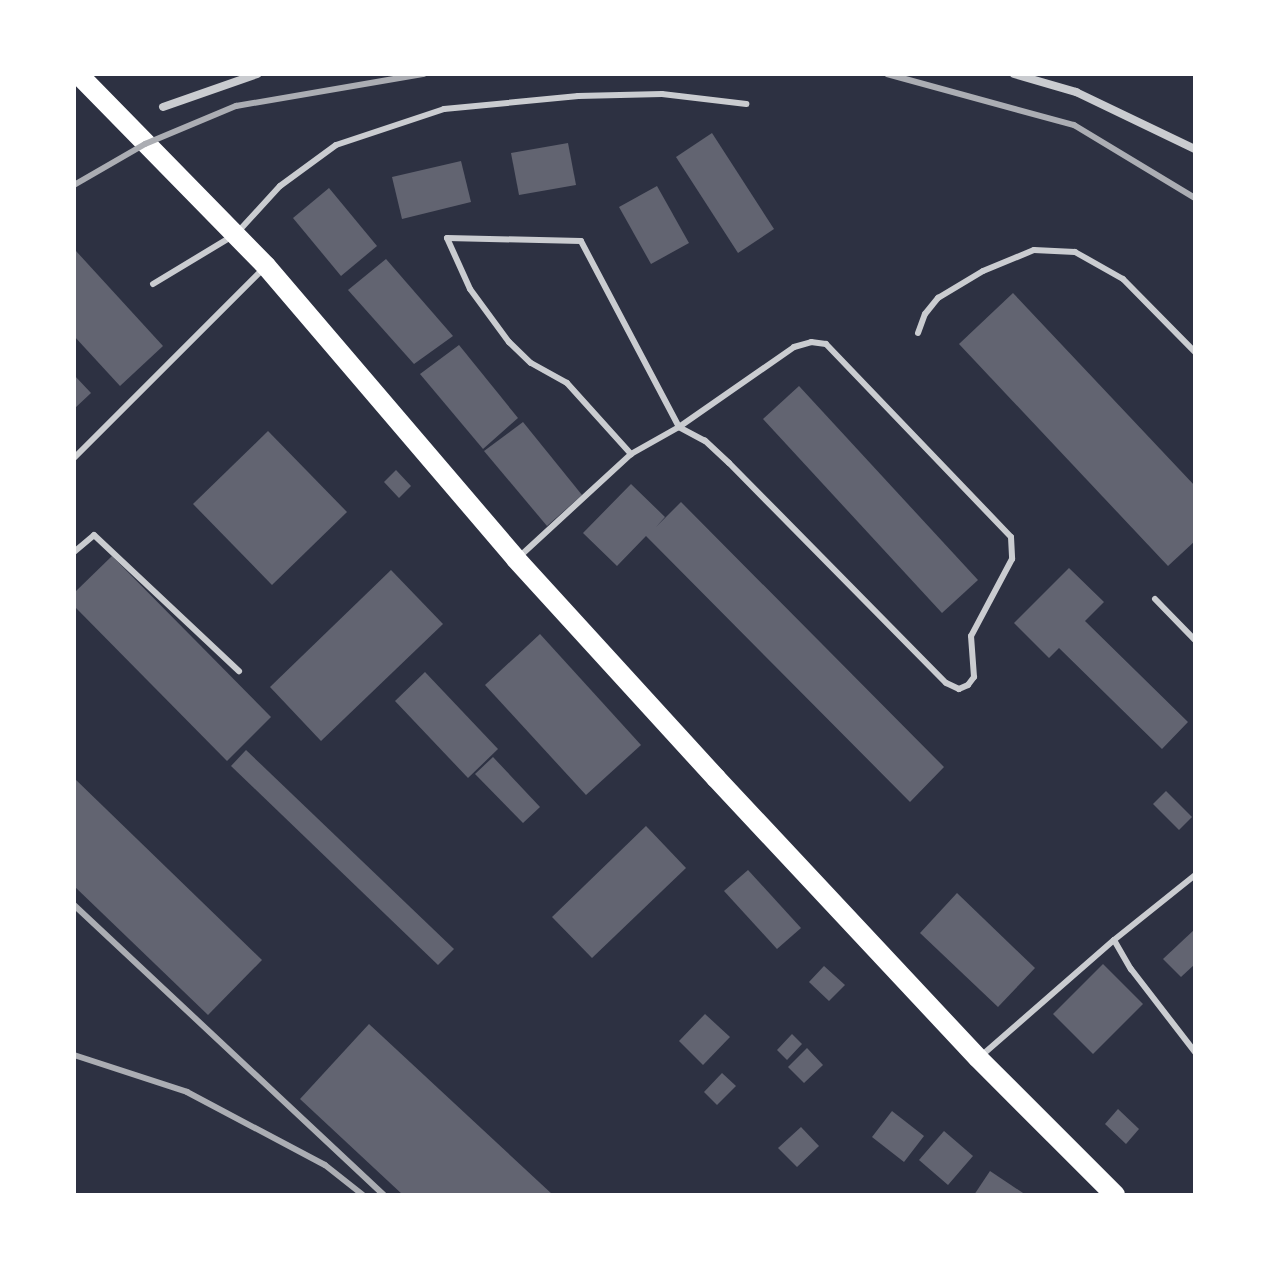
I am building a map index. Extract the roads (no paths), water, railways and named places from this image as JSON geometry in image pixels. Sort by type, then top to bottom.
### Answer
[{"type":"main road","points":[[78,74],[266,266],[516,559],[978,1058],[1115,1195]]},
{"type":"street","points":[[163,107],[257,74]]},
{"type":"street","points":[[1014,74],[1076,92],[1195,149]]},
{"type":"lane","points":[[153,284],[236,234],[280,186],[336,145],[444,109],[578,96],[648,95],[746,104]]},
{"type":"lane","points":[[516,559],[631,454],[679,427],[794,347],[811,342],[826,344],[1011,537],[1012,559],[971,636],[974,677],[968,685],[959,689],[946,683],[729,463],[705,441],[679,427],[581,241],[447,238],[470,289],[509,342],[531,363],[567,383],[631,454]]},
{"type":"lane","points":[[918,333],[925,314],[938,298],[983,271],[1034,250],[1075,252],[1123,279],[1195,352]]},
{"type":"lane","points":[[74,458],[266,266]]},
{"type":"lane","points":[[74,552],[94,535],[239,671]]},
{"type":"lane","points":[[1155,599],[1195,640]]},
{"type":"lane","points":[[978,1058],[1114,940],[1195,875]]},
{"type":"lane","points":[[1114,940],[1131,969],[1195,1052]]},
{"type":"railway","points":[[74,185],[145,144],[236,106],[424,74]]},
{"type":"railway","points":[[887,74],[1074,125],[1195,198]]},
{"type":"railway","points":[[74,905],[384,1195]]},
{"type":"railway","points":[[74,1055],[187,1092],[325,1165],[363,1195]]}]
